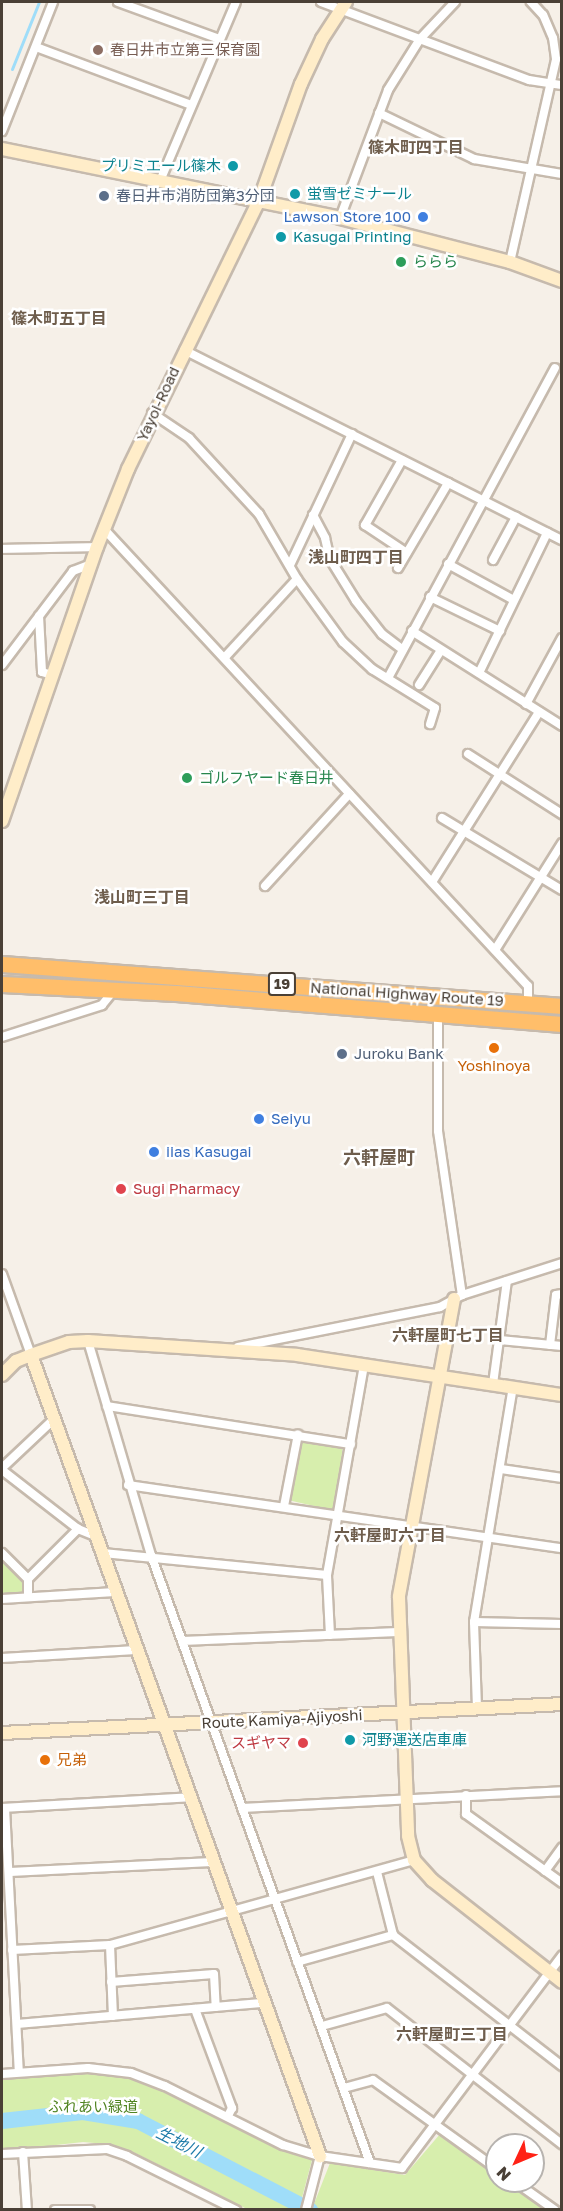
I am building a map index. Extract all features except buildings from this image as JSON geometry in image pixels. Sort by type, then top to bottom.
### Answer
[{"type":"highway","name":"National Highway Route 19","points":[[2,964],[561,1005]]},
{"type":"highway","name":"National Highway Route 19","points":[[2,984],[114,990],[561,1024]]},
{"type":"street","points":[[2,131],[53,2]]},
{"type":"street","points":[[118,2],[219,39]]},
{"type":"street","points":[[160,181],[236,2]]},
{"type":"street","points":[[321,2],[343,5],[420,39],[552,85],[561,85]]},
{"type":"street","points":[[340,218],[379,113],[420,39],[455,2]]},
{"type":"street","points":[[510,262],[552,85],[556,59],[553,38],[543,15],[531,2]]},
{"type":"street","name":"Yayoi-Road","points":[[2,821],[97,547],[152,413],[260,201],[301,84],[343,5]]},
{"type":"street","points":[[36,47],[191,105]]},
{"type":"street","points":[[379,113],[474,159],[561,174]]},
{"type":"street","points":[[2,149],[340,218],[510,262],[561,281]]},
{"type":"street","points":[[184,350],[561,540]]},
{"type":"street","points":[[388,678],[555,368]]},
{"type":"street","points":[[152,413],[189,438],[251,505],[297,579],[343,642],[388,678],[435,708],[430,724]]},
{"type":"street","points":[[290,565],[352,434]]},
{"type":"street","points":[[402,460],[365,525],[407,553]]},
{"type":"street","points":[[398,568],[448,483]]},
{"type":"street","points":[[313,515],[326,538],[330,559],[356,601],[382,634],[403,650]]},
{"type":"street","points":[[494,560],[516,517]]},
{"type":"street","points":[[104,529],[528,986],[528,1003]]},
{"type":"street","points":[[479,673],[547,532]]},
{"type":"street","points":[[2,549],[97,547]]},
{"type":"street","points":[[2,665],[73,570],[91,564]]},
{"type":"street","points":[[448,564],[514,600]]},
{"type":"street","points":[[225,657],[297,579]]},
{"type":"street","points":[[430,597],[500,631]]},
{"type":"street","points":[[39,616],[42,672],[52,675]]},
{"type":"street","points":[[412,631],[561,726]]},
{"type":"street","points":[[526,704],[561,638]]},
{"type":"street","points":[[419,685],[441,650]]},
{"type":"street","points":[[432,882],[539,712]]},
{"type":"street","points":[[468,754],[561,814]]},
{"type":"street","points":[[265,886],[349,794]]},
{"type":"street","points":[[442,818],[561,890]]},
{"type":"street","points":[[495,950],[561,843]]},
{"type":"street","points":[[2,1037],[102,1005],[114,990]]},
{"type":"street","points":[[438,1014],[438,1131],[458,1297],[440,1377],[414,1527],[399,1597],[398,1632],[407,1799],[414,1860],[432,1880],[561,1982]]},
{"type":"street","points":[[229,1349],[440,1308],[458,1297],[561,1263]]},
{"type":"street","points":[[2,1274],[321,2159],[306,2210]]},
{"type":"street","points":[[493,1384],[507,1281]]},
{"type":"street","points":[[550,1345],[556,1295],[561,1294]]},
{"type":"street","points":[[500,1340],[561,1346]]},
{"type":"street","points":[[88,1341],[128,1485],[151,1555],[370,2163]]},
{"type":"street","points":[[2,1375],[16,1361],[31,1355],[69,1342],[88,1341],[229,1349],[561,1395]]},
{"type":"street","points":[[330,1635],[327,1575],[364,1366]]},
{"type":"street","points":[[477,1708],[474,1622],[513,1387]]},
{"type":"street","points":[[107,1406],[351,1444]]},
{"type":"street","points":[[53,1420],[2,1469],[78,1529],[95,1536]]},
{"type":"street","points":[[284,1506],[298,1434]]},
{"type":"street","points":[[501,1469],[561,1478]]},
{"type":"street","points":[[128,1485],[561,1548]]},
{"type":"street","points":[[28,1597],[28,1579],[78,1529]]},
{"type":"street","points":[[2,1553],[28,1579]]},
{"type":"street","points":[[103,1553],[151,1555],[327,1575]]},
{"type":"street","points":[[2,1599],[115,1592]]},
{"type":"street","points":[[474,1622],[561,1624]]},
{"type":"street","points":[[182,1641],[398,1632]]},
{"type":"street","points":[[2,1658],[136,1650]]},
{"type":"street","name":"Route Kamiya-Ajiyoshi","points":[[2,1733],[561,1704]]},
{"type":"street","points":[[242,1808],[561,1791]]},
{"type":"street","points":[[466,1795],[466,1814],[561,1883]]},
{"type":"street","points":[[19,2072],[9,1872],[3,1808],[190,1797]]},
{"type":"street","points":[[545,1871],[561,1848]]},
{"type":"street","points":[[12,1950],[110,1945],[414,1860]]},
{"type":"street","points":[[9,1872],[213,1862]]},
{"type":"street","points":[[377,1872],[393,1935],[561,2066]]},
{"type":"street","points":[[297,1962],[393,1935]]},
{"type":"street","points":[[110,1945],[113,2016]]},
{"type":"street","points":[[2,2074],[88,2068],[130,2073],[228,2116],[283,2145],[321,2159],[402,2168],[436,2126],[561,1956]]},
{"type":"street","points":[[111,1982],[214,1974],[216,2007]]},
{"type":"street","points":[[17,2024],[264,2003]]},
{"type":"street","points":[[322,2026],[387,2008],[561,2144]]},
{"type":"street","points":[[195,2009],[232,2108],[228,2116]]},
{"type":"street","points":[[344,2088],[373,2080],[485,2161]]},
{"type":"street","points":[[2,2154],[107,2149],[128,2156],[236,2210]]},
{"type":"street","points":[[23,2152],[27,2210]]},
{"type":"street","points":[[531,2193],[555,2210]]},
{"type":"street","points":[[55,2210],[90,2210]]},
{"type":"green space","points":[[2,972],[561,1014],[561,1016],[49,977]]},
{"type":"green space","points":[[304,1438],[343,1445],[336,1505],[331,1510],[288,1500],[299,1442]]},
{"type":"green space","points":[[2,1559],[26,1582],[23,1593],[2,1595]]},
{"type":"green space","name":"ふれあい緑道","points":[[80,2071],[116,2075],[160,2087],[281,2149],[312,2160],[299,2209],[247,2209],[135,2153],[106,2144],[83,2142],[2,2151],[2,2080]]},
{"type":"green space","points":[[440,2134],[485,2166],[485,2193],[523,2193],[546,2209],[312,2209],[330,2163],[405,2175]]},
{"type":"waterway","points":[[12,69],[39,2]]},
{"type":"waterway","name":"生地川","points":[[2,2121],[83,2112],[138,2121],[310,2210]]},
{"type":"place","name":"春日井市立第三保育園","points":[[98,50]]},
{"type":"place","name":"プリミエール篠木","points":[[233,166]]},
{"type":"place","name":"蛍雪ゼミナール","points":[[295,194]]},
{"type":"place","name":"春日井市消防団第3分団","points":[[104,196]]},
{"type":"place","name":"Lawson Store 100","points":[[423,217]]},
{"type":"place","name":"Kasugai Printing","points":[[281,237]]},
{"type":"place","name":"ららら","points":[[401,262]]},
{"type":"place","name":"ゴルフヤード春日井","points":[[187,778]]},
{"type":"place","name":"Yoshinoya","points":[[494,1048]]},
{"type":"place","name":"Juroku Bank","points":[[342,1054]]},
{"type":"place","name":"Seiyu","points":[[259,1119]]},
{"type":"place","name":"iias Kasugai","points":[[154,1152]]},
{"type":"place","name":"Sugi Pharmacy","points":[[121,1189]]},
{"type":"place","name":"河野運送店車庫","points":[[350,1740]]},
{"type":"place","name":"スギヤマ","points":[[303,1743]]},
{"type":"place","name":"兄弟","points":[[45,1760]]},
{"type":"district","name":"篠木町四丁目","points":[[416,147]]},
{"type":"district","name":"篠木町五丁目","points":[[59,318]]},
{"type":"district","name":"浅山町四丁目","points":[[356,557]]},
{"type":"district","name":"浅山町三丁目","points":[[142,897]]},
{"type":"district","name":"六軒屋町","points":[[379,1157]]},
{"type":"district","name":"六軒屋町七丁目","points":[[448,1335]]},
{"type":"district","name":"六軒屋町六丁目","points":[[390,1535]]},
{"type":"district","name":"六軒屋町三丁目","points":[[452,2034]]}]
